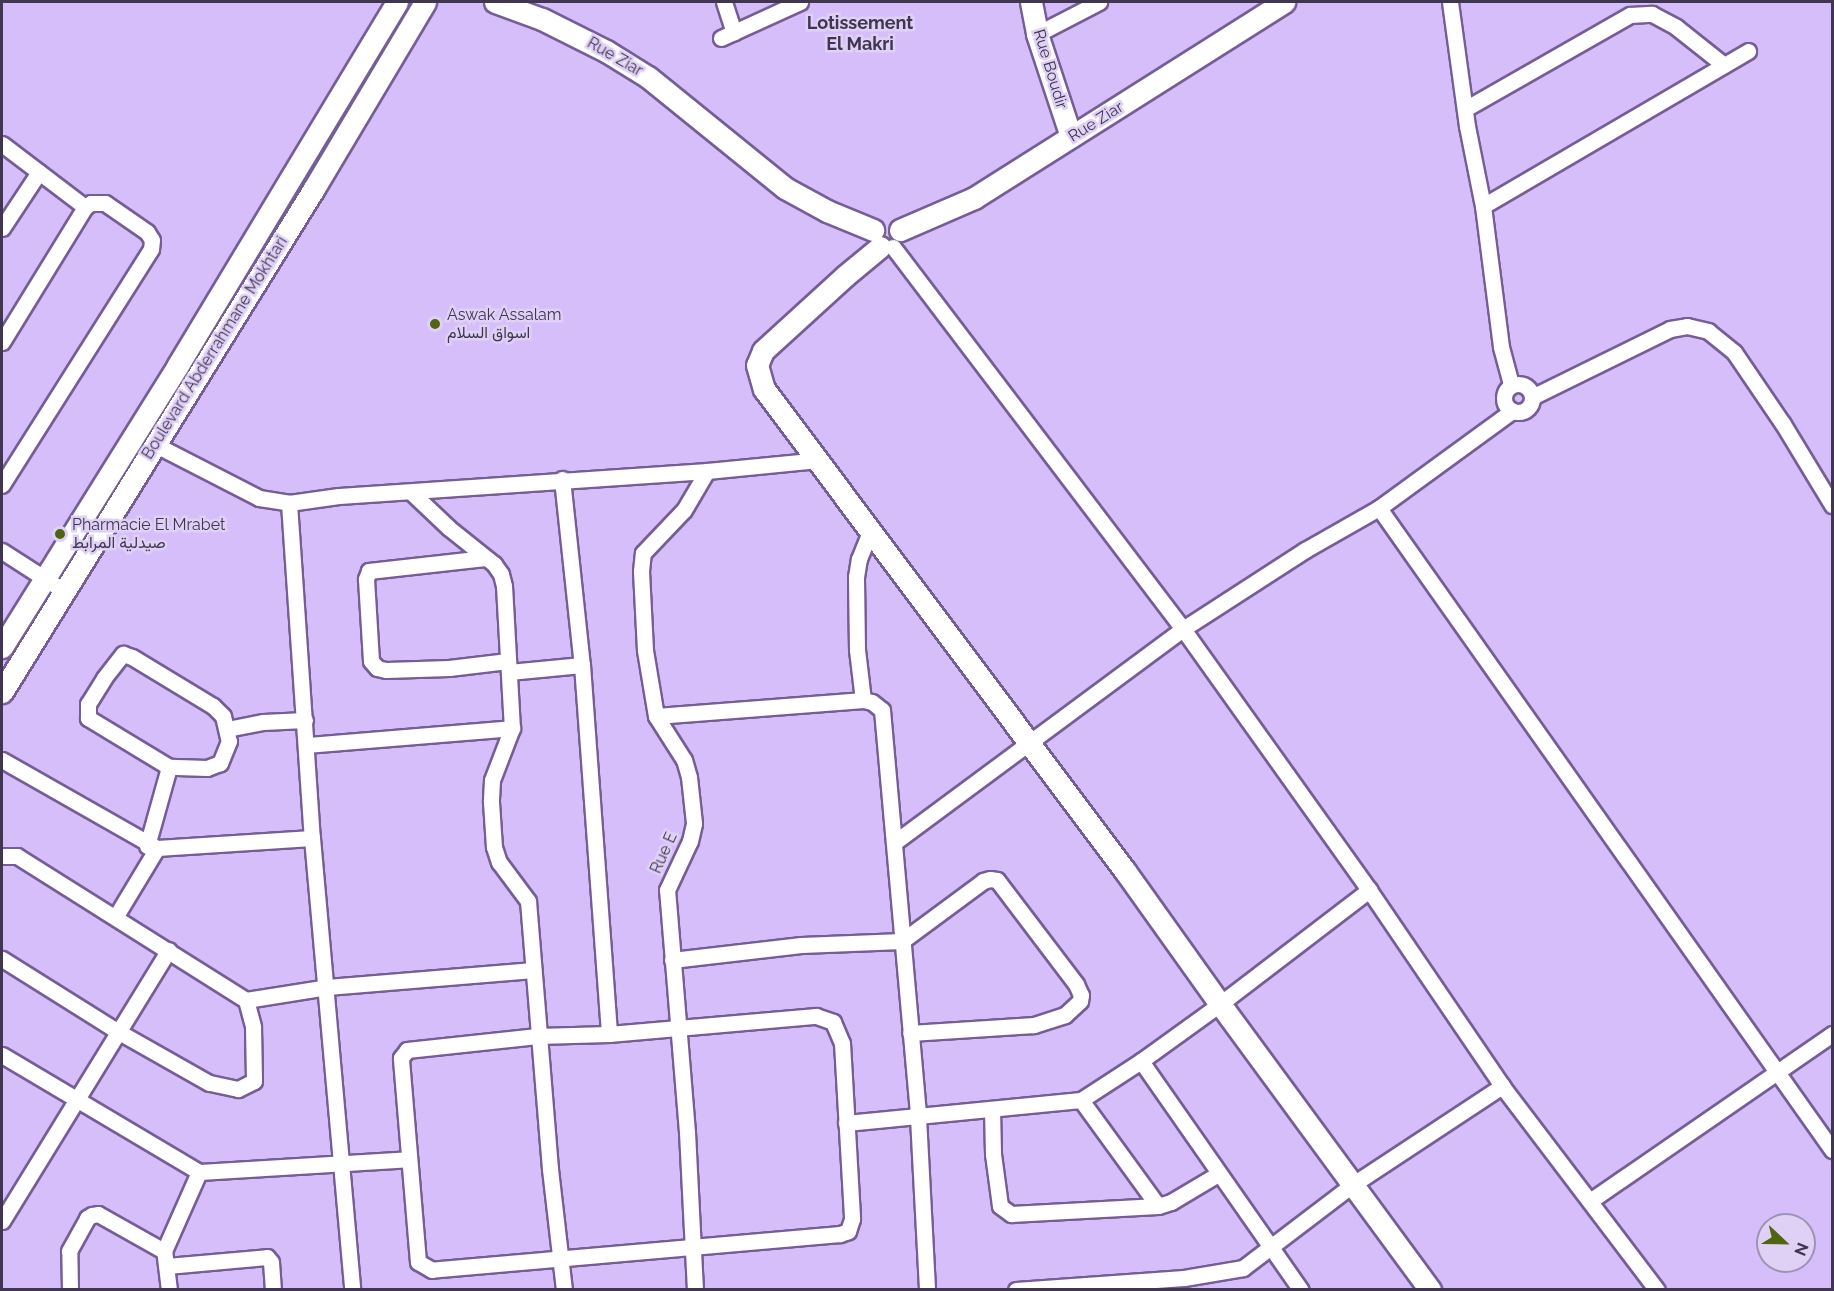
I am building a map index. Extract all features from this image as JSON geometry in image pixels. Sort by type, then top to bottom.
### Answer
[{"type":"main road","name":"Boulevard Abderrahmane Mokhtari","points":[[2,647],[397,2]]},
{"type":"main road","name":"Boulevard Abderrahmane Mokhtari","points":[[2,692],[156,445],[425,2]]},
{"type":"main road","name":"Rue Ziar","points":[[495,2],[542,19],[606,51],[648,77],[785,188],[827,211],[887,238],[974,198],[1284,2]]},
{"type":"main road","name":"Rue Boudir","points":[[1030,2],[1037,34],[1071,136]]},
{"type":"main road","points":[[295,172],[316,183]]},
{"type":"main road","points":[[887,238],[774,341],[758,361],[757,370],[764,389],[820,460],[1125,871],[1430,1290]]},
{"type":"main road","points":[[240,261],[260,274]]},
{"type":"street","points":[[724,2],[727,35],[800,2]]},
{"type":"street","points":[[1037,34],[1099,2]]},
{"type":"street","points":[[1450,2],[1464,109],[1483,206],[1500,347],[1511,385]]},
{"type":"street","points":[[1464,109],[1630,15],[1652,14],[1676,27],[1724,65]]},
{"type":"street","points":[[1483,206],[1748,51]]},
{"type":"street","points":[[2,144],[85,207]]},
{"type":"street","points":[[2,228],[39,172]]},
{"type":"street","points":[[2,342],[85,207],[91,203],[105,203],[147,232],[152,240],[151,249],[2,485]]},
{"type":"street","points":[[887,238],[1183,629],[1369,890],[1502,1086],[1657,1290]]},
{"type":"street","points":[[1532,397],[1670,328],[1687,326],[1708,331],[1734,352],[1783,424],[1833,505]]},
{"type":"street","points":[[895,842],[1183,629],[1305,550],[1379,508],[1512,411],[1524,411],[1530,405],[1532,397],[1527,386],[1519,383],[1505,390],[1503,398],[1506,406],[1512,411]]},
{"type":"street","points":[[156,445],[216,479],[259,498],[289,503],[339,496],[562,479],[707,471],[820,460]]},
{"type":"street","name":"Rue E","points":[[695,1290],[695,1245],[668,890],[690,841],[694,823],[689,777],[684,760],[656,716],[645,650],[641,557],[684,510],[707,471]]},
{"type":"street","points":[[562,479],[582,665],[609,1034]]},
{"type":"street","points":[[411,492],[501,574],[512,728],[492,780],[490,802],[494,847],[499,862],[528,901],[537,1036],[564,1290]]},
{"type":"street","points":[[289,503],[312,838],[327,987],[352,1290]]},
{"type":"street","points":[[1379,508],[1833,1150]]},
{"type":"street","points":[[863,700],[857,650],[856,577],[859,559],[871,530]]},
{"type":"street","points":[[2,551],[64,591]]},
{"type":"street","points":[[485,558],[369,571],[366,579],[371,661],[377,668],[386,670],[582,665]]},
{"type":"street","points":[[123,654],[132,657],[213,705],[223,716],[228,729],[229,741],[220,763],[207,768],[169,767],[87,717],[88,704],[104,678],[123,654]]},
{"type":"street","points":[[656,716],[863,700],[877,704],[884,716],[918,1117],[927,1290]]},
{"type":"street","points":[[228,729],[263,722],[305,720]]},
{"type":"street","points":[[307,745],[512,728]]},
{"type":"street","points":[[2,760],[152,847],[312,838]]},
{"type":"street","points":[[116,916],[152,847],[169,767]]},
{"type":"street","points":[[2,856],[17,856],[116,916],[246,1000],[327,987],[533,970]]},
{"type":"street","points":[[672,960],[801,945],[902,941],[983,881],[994,879],[1003,887],[1076,984],[1081,995],[1077,1006],[1065,1015],[1034,1025],[910,1033]]},
{"type":"street","points":[[846,1123],[1081,1100],[1141,1061],[1220,1004],[1369,890]]},
{"type":"street","points":[[2,1221],[74,1100],[169,950]]},
{"type":"street","points":[[2,958],[117,1031],[209,1083],[227,1088],[246,1087],[255,1081],[253,1027],[246,1000]]},
{"type":"street","points":[[816,1016],[830,1019],[838,1029],[842,1042],[852,1219],[848,1231],[840,1234],[432,1270],[421,1266],[416,1256],[401,1058],[404,1053],[415,1048],[537,1036],[609,1034],[678,1026],[816,1016]]},
{"type":"street","points":[[1590,1201],[1833,1034]]},
{"type":"street","points":[[2,1055],[74,1100],[199,1172],[409,1159]]},
{"type":"street","points":[[1141,1061],[1301,1290]]},
{"type":"street","points":[[1026,1289],[1184,1284],[1238,1270],[1271,1249],[1352,1185],[1502,1086]]},
{"type":"street","points":[[1081,1100],[1158,1206]]},
{"type":"street","points":[[992,1110],[993,1154],[1000,1206],[1014,1215],[1158,1206],[1171,1202],[1218,1174]]},
{"type":"street","points":[[169,1290],[165,1258],[199,1172]]},
{"type":"street","points":[[70,1290],[69,1251],[87,1218],[98,1214],[165,1258],[267,1257],[271,1262],[273,1290]]},
{"type":"place","name":"Aswak Assalam اسواق السلام","points":[[435,324]]},
{"type":"place","name":"Pharmacie El Mrabet صيدلية المرابط","points":[[60,534]]},
{"type":"district","name":"Lotissement El Makri","points":[[860,34]]}]
